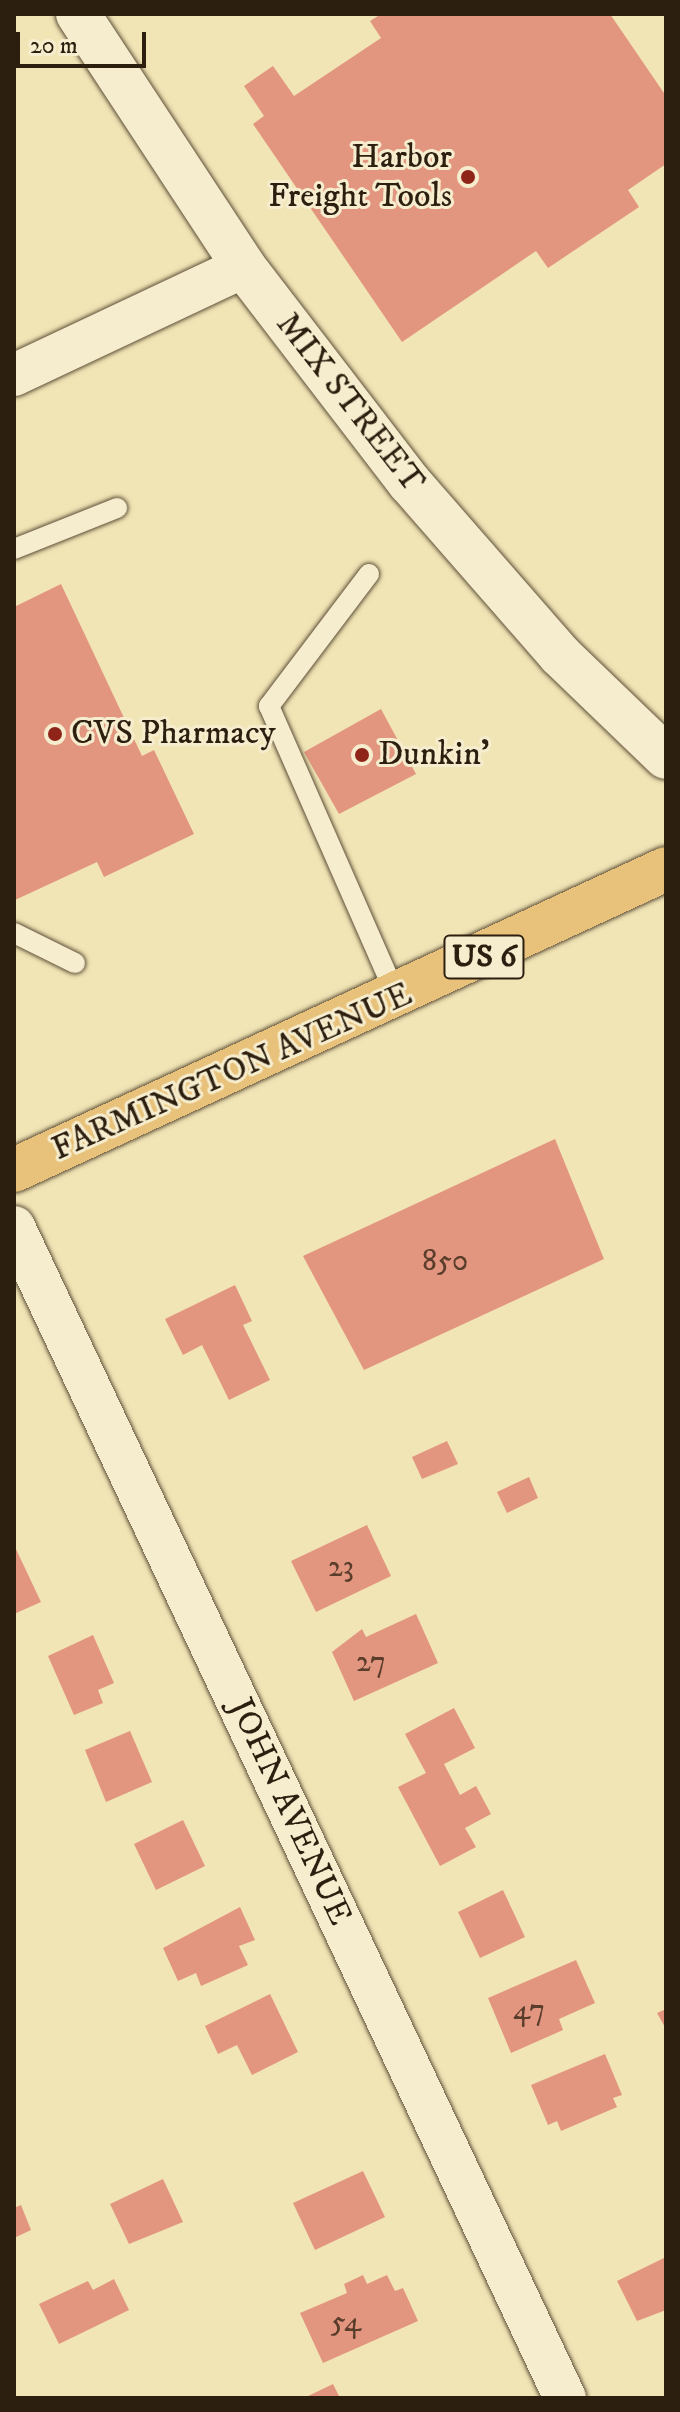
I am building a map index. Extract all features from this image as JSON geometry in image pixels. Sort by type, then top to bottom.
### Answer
[{"type":"highway","name":"FARMINGTON AVENUE","points":[[14,1170],[397,998],[666,869]]},
{"type":"main road","name":"MIX STREET","points":[[78,14],[244,267],[410,483],[560,655],[666,757]]},
{"type":"street","points":[[14,375],[244,267]]},
{"type":"street","name":"JOHN AVENUE","points":[[14,1227],[565,2398]]},
{"type":"lane","points":[[14,549],[117,508]]},
{"type":"lane","points":[[369,574],[269,706],[397,998]]},
{"type":"lane","points":[[14,933],[75,963]]},
{"type":"building","name":"Harbor Freight Tools","points":[[381,14],[610,14],[666,96],[666,164],[628,190],[639,207],[548,268],[536,251],[402,342],[253,124],[264,116],[244,86],[273,66],[294,96],[381,38],[370,21]]},
{"type":"building","points":[[61,584],[142,756],[154,750],[194,834],[104,877],[97,862],[15,900],[14,607]]},
{"type":"building","points":[[381,709],[416,774],[339,814],[304,752]]},
{"type":"building","points":[[555,1139],[604,1259],[364,1370],[303,1256]]},
{"type":"building","points":[[235,1285],[252,1321],[243,1325],[270,1380],[229,1400],[202,1345],[183,1355],[165,1319]]},
{"type":"building","points":[[447,1441],[458,1464],[422,1479],[412,1457]]},
{"type":"building","points":[[529,1477],[538,1498],[507,1513],[497,1492]]},
{"type":"building","points":[[367,1525],[391,1576],[316,1612],[291,1561]]},
{"type":"building","points":[[14,1545],[41,1602],[14,1614]]},
{"type":"building","points":[[416,1614],[438,1663],[354,1701],[332,1652],[362,1629],[366,1637]]},
{"type":"building","points":[[93,1635],[114,1683],[98,1690],[103,1703],[74,1715],[48,1656]]},
{"type":"building","points":[[454,1708],[475,1748],[444,1764],[460,1795],[476,1786],[491,1814],[465,1828],[476,1847],[440,1866],[398,1787],[426,1773],[405,1734]]},
{"type":"building","points":[[130,1731],[152,1782],[106,1802],[85,1750]]},
{"type":"building","points":[[183,1820],[205,1866],[156,1890],[134,1844]]},
{"type":"building","points":[[503,1890],[525,1937],[480,1958],[458,1912]]},
{"type":"building","points":[[240,1907],[255,1940],[239,1946],[248,1965],[201,1986],[196,1973],[178,1981],[163,1948]]},
{"type":"building","points":[[576,1960],[595,2003],[559,2019],[563,2030],[511,2053],[488,1998]]},
{"type":"building","points":[[270,1994],[298,2052],[252,2075],[237,2045],[218,2054],[205,2026]]},
{"type":"building","points":[[666,2009],[666,2029],[657,2013]]},
{"type":"building","points":[[605,2054],[622,2095],[613,2098],[617,2107],[561,2131],[557,2121],[548,2125],[531,2085]]},
{"type":"building","points":[[363,2171],[385,2217],[315,2250],[293,2203]]},
{"type":"building","points":[[163,2179],[183,2222],[129,2244],[110,2204]]},
{"type":"building","points":[[21,2205],[31,2230],[14,2238],[14,2208]]},
{"type":"building","points":[[666,2257],[666,2310],[637,2321],[617,2281]]},
{"type":"building","points":[[363,2275],[367,2284],[387,2275],[395,2291],[403,2288],[418,2321],[323,2363],[300,2313],[347,2293],[344,2284]]},
{"type":"building","points":[[114,2279],[129,2310],[59,2344],[39,2304],[88,2281],[93,2290]]},
{"type":"building","points":[[333,2384],[340,2398],[304,2398]]},
{"type":"place","name":"Harbor Freight Tools","points":[[468,177]]},
{"type":"place","name":"CVS Pharmacy","points":[[55,734]]},
{"type":"place","name":"Dunkin'","points":[[362,755]]}]
